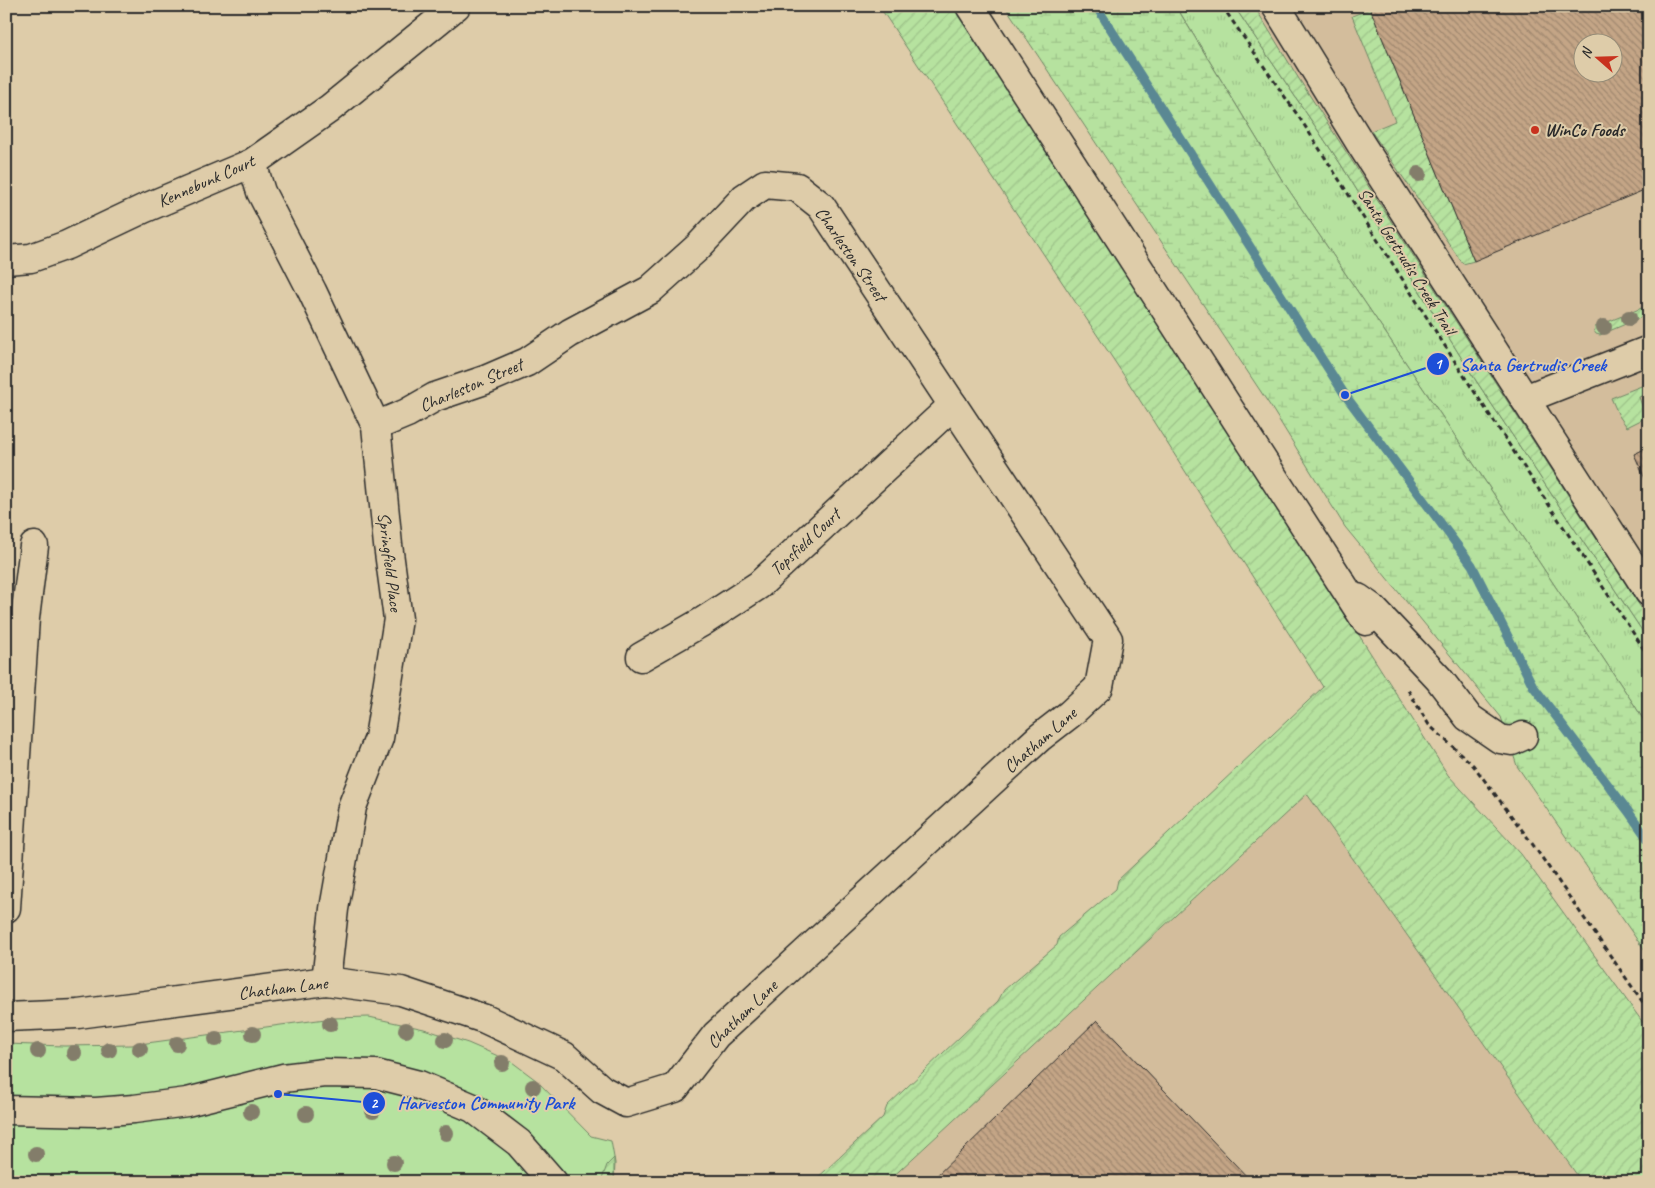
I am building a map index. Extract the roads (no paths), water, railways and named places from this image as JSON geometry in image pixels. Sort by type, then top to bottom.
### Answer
[{"type":"street","name":"Kennebunk Court","points":[[6,260],[31,258],[67,245],[143,209],[252,163],[329,109],[456,6]]},
{"type":"street","points":[[970,6],[1366,621]]},
{"type":"street","points":[[1276,6],[1362,146],[1649,592]]},
{"type":"street","name":"Springfield Place","points":[[252,163],[261,192],[376,426],[387,536],[398,619],[379,738],[352,807],[334,909],[326,981]]},
{"type":"street","name":"Charleston Street","points":[[376,426],[407,413],[435,397],[485,380],[527,362],[570,333],[650,290],[698,248],[744,198],[765,184],[797,187],[821,206],[1108,639]]},
{"type":"street","points":[[1525,399],[1649,350]]},
{"type":"street","name":"Topsfield Court","points":[[641,657],[702,622],[759,585],[953,405]]},
{"type":"street","points":[[6,908],[25,618],[34,546]]},
{"type":"street","points":[[1350,597],[1360,598],[1372,608],[1440,679],[1468,717],[1500,739],[1512,741],[1523,736]]},
{"type":"street","name":"Chatham Lane","points":[[6,1017],[78,1014],[326,981],[401,991],[485,1019],[564,1056],[602,1090],[626,1103],[675,1088],[716,1035],[1039,738],[1100,687],[1108,639]]},
{"type":"street","points":[[6,1110],[96,1112],[134,1109],[187,1102],[283,1078],[324,1073],[376,1074],[419,1085],[473,1108],[519,1142],[553,1182]]},
{"type":"waterway","points":[[1096,6],[1345,395],[1472,565],[1533,686],[1649,841]]},
{"type":"place","name":"WinCo Foods","points":[[1535,130]]},
{"type":"place","name":"Santa Gertrudis Creek","points":[[1345,395]]},
{"type":"place","name":"Harveston Community Park","points":[[278,1094]]}]
